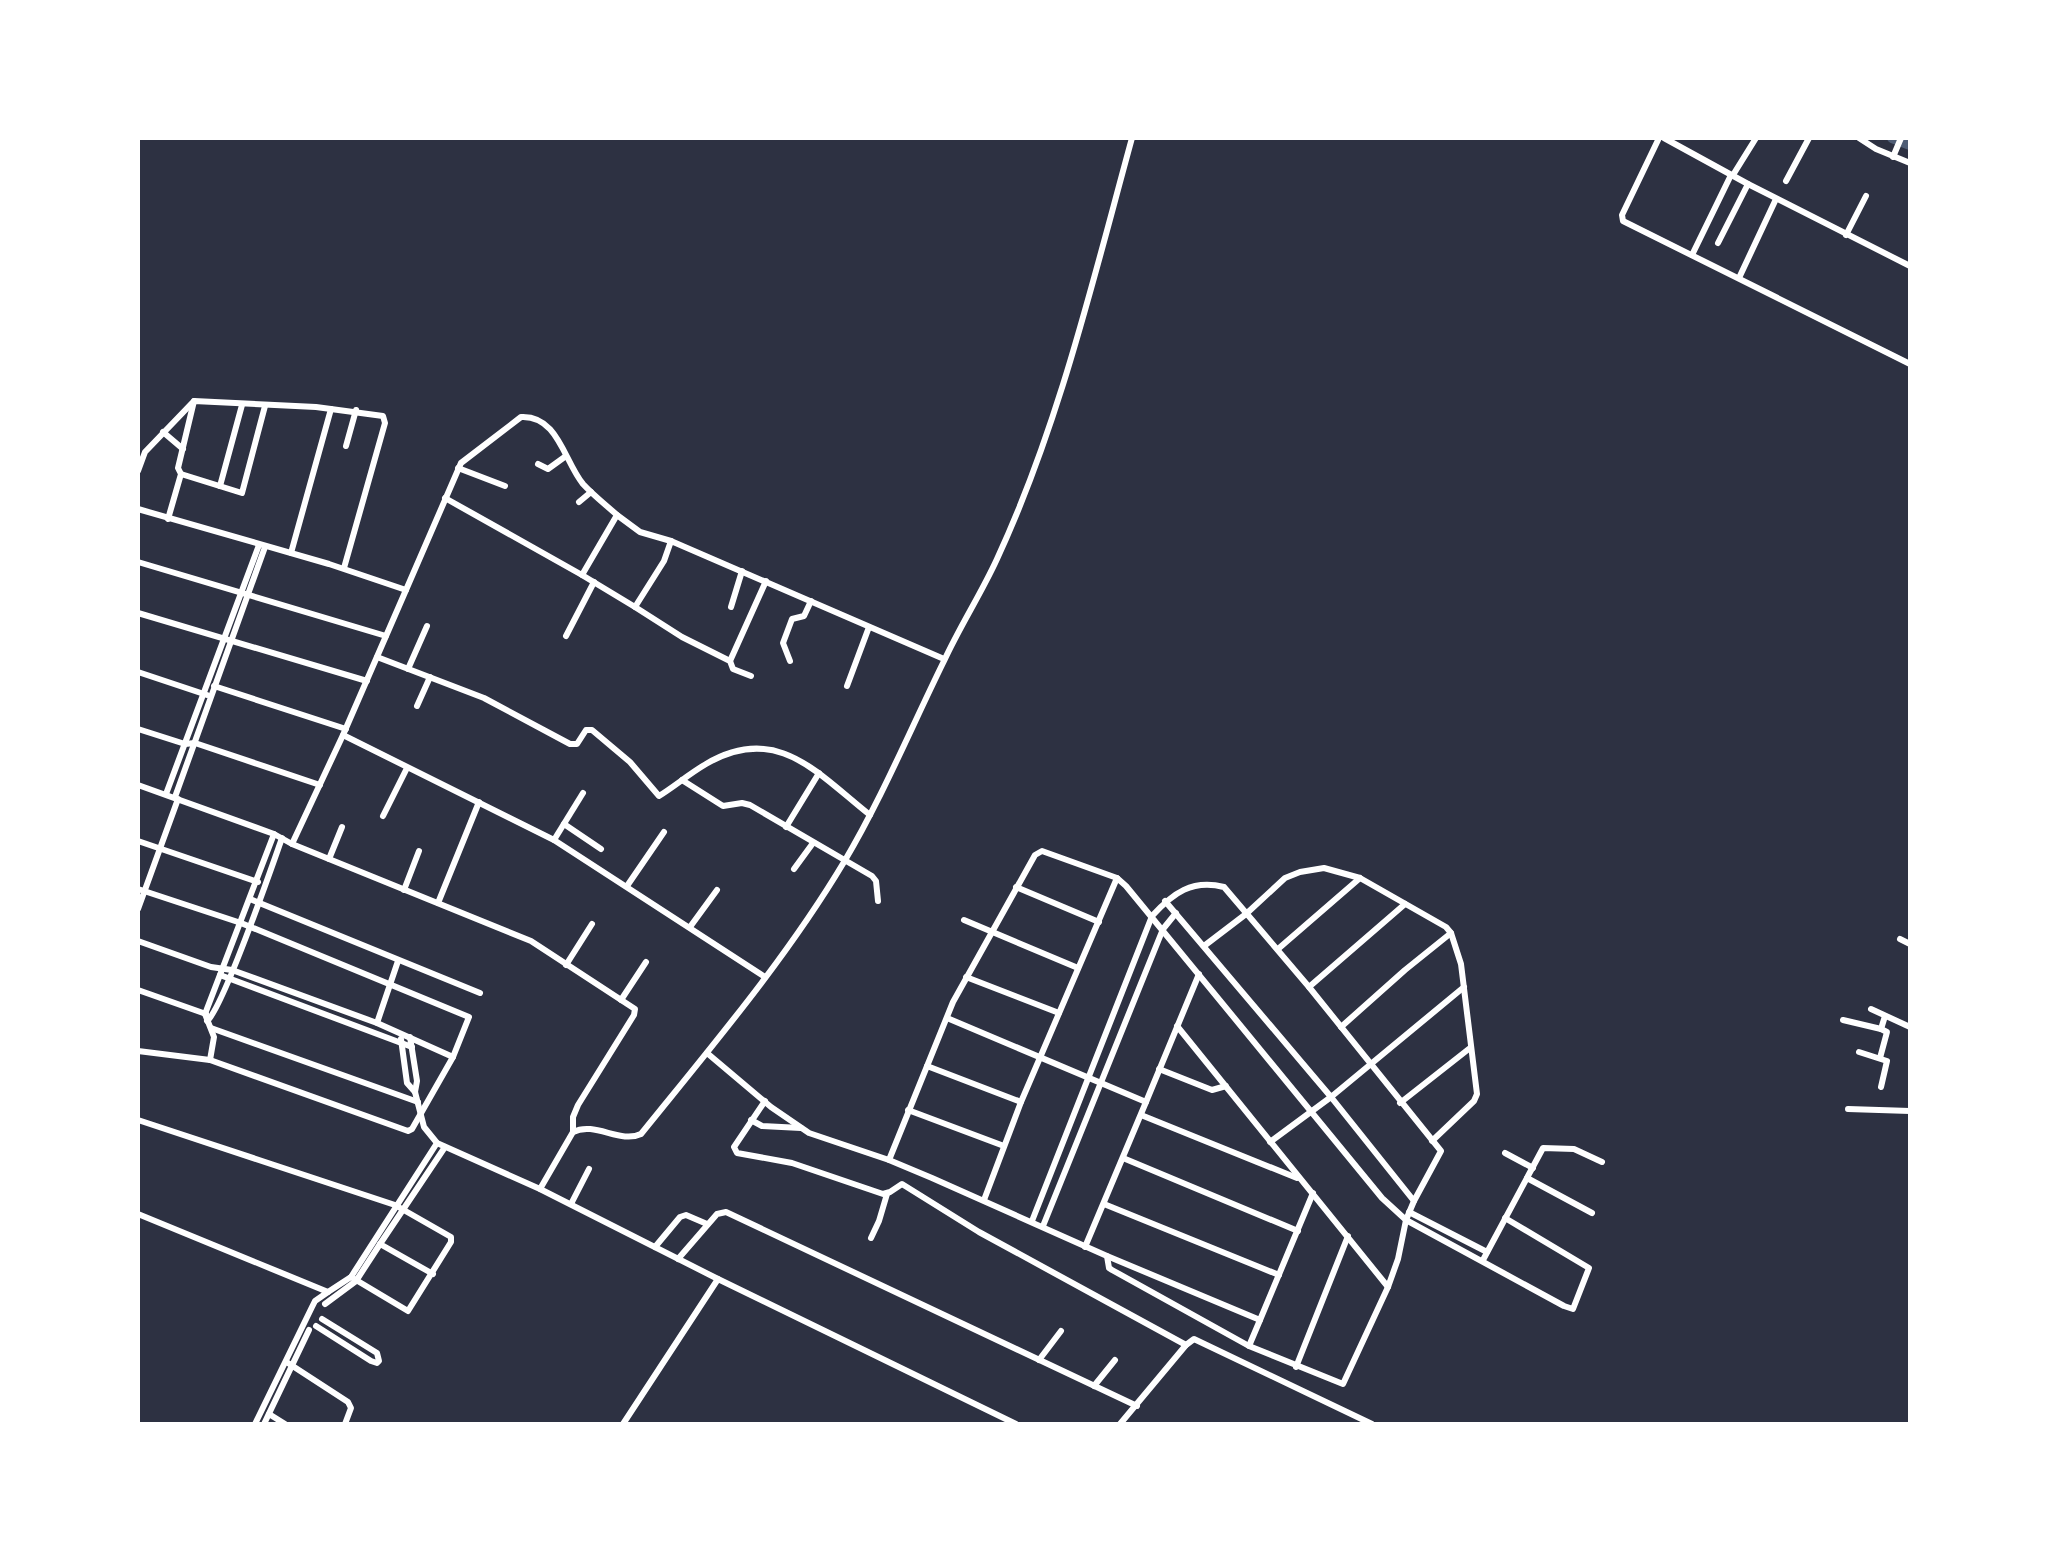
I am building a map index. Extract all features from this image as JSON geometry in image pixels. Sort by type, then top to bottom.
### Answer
[{"type":"street","points":[[573,1132],[583,1128],[629,1137],[641,1134],[765,977],[805,923],[844,861],[997,560],[1039,454],[1080,329],[1132,138]]},
{"type":"street","points":[[1910,266],[1662,138],[1622,219],[1910,364]]},
{"type":"street","points":[[1692,255],[1732,175],[1756,138]]},
{"type":"street","points":[[1786,181],[1809,138]]},
{"type":"street","points":[[1859,138],[1910,163]]},
{"type":"street","points":[[1894,154],[1901,138]]},
{"type":"street","points":[[1718,243],[1748,184]]},
{"type":"street","points":[[1846,235],[1866,196]]},
{"type":"street","points":[[1739,278],[1776,199]]},
{"type":"street","points":[[168,519],[181,474],[178,468],[194,401]]},
{"type":"street","points":[[138,471],[141,451],[194,401],[356,410],[383,416],[385,423],[344,568]]},
{"type":"street","points":[[220,486],[242,405]]},
{"type":"street","points":[[181,474],[243,492],[265,406]]},
{"type":"street","points":[[291,553],[331,409]]},
{"type":"street","points":[[346,446],[356,410]]},
{"type":"street","points":[[292,844],[345,732],[458,468],[521,417],[535,417],[544,422],[581,481],[617,515],[646,535],[669,540],[944,659]]},
{"type":"street","points":[[163,432],[183,449]]},
{"type":"street","points":[[538,464],[548,469],[566,456]]},
{"type":"street","points":[[458,468],[505,486]]},
{"type":"street","points":[[579,502],[591,492]]},
{"type":"street","points":[[445,498],[594,582],[682,637],[730,661],[733,669],[751,676]]},
{"type":"street","points":[[138,509],[344,568],[406,590]]},
{"type":"street","points":[[582,575],[617,515]]},
{"type":"street","points":[[632,606],[664,561],[669,540]]},
{"type":"street","points":[[166,794],[207,695],[262,546]]},
{"type":"street","points":[[138,562],[386,636]]},
{"type":"street","points":[[731,607],[742,571]]},
{"type":"street","points":[[730,661],[766,581]]},
{"type":"street","points":[[566,636],[594,582]]},
{"type":"street","points":[[790,661],[783,643],[792,619],[804,616],[811,601]]},
{"type":"street","points":[[138,613],[367,681]]},
{"type":"street","points":[[408,669],[427,626]]},
{"type":"street","points":[[847,686],[869,627]]},
{"type":"street","points":[[138,909],[141,890],[160,848],[195,743],[207,695],[214,686],[228,638]]},
{"type":"street","points":[[377,657],[484,698],[570,744],[577,744],[586,730],[592,730],[630,762],[659,796],[708,763],[733,752],[752,749],[787,753],[871,812]]},
{"type":"street","points":[[138,672],[207,695]]},
{"type":"street","points":[[417,706],[430,677]]},
{"type":"street","points":[[214,686],[345,732],[407,768],[554,840],[765,977]]},
{"type":"street","points":[[138,729],[185,744],[195,743],[320,785]]},
{"type":"street","points":[[383,816],[407,768]]},
{"type":"street","points":[[786,827],[819,773]]},
{"type":"street","points":[[682,780],[716,804],[730,807],[742,803],[750,805],[872,876],[876,881],[878,901]]},
{"type":"street","points":[[138,785],[274,834],[535,942],[636,1011],[578,1105],[573,1117],[573,1132],[540,1189]]},
{"type":"street","points":[[554,840],[583,793]]},
{"type":"street","points":[[438,903],[479,802]]},
{"type":"street","points":[[564,824],[601,849]]},
{"type":"street","points":[[329,859],[342,827]]},
{"type":"street","points":[[627,886],[664,832]]},
{"type":"street","points":[[210,1060],[214,1037],[209,1020],[222,972],[274,834]]},
{"type":"street","points":[[209,1020],[228,980],[282,838]]},
{"type":"street","points":[[138,841],[265,885]]},
{"type":"street","points":[[794,869],[813,843]]},
{"type":"street","points":[[404,890],[419,851]]},
{"type":"street","points":[[889,1160],[966,977],[1035,855],[1042,851],[1117,878],[1163,929],[1367,1179],[1407,1216],[1564,1306],[1570,1309],[1575,1306],[1589,1268],[1505,1218]]},
{"type":"street","points":[[1204,946],[1246,914],[1285,878],[1300,872],[1329,869],[1360,878],[1436,918],[1451,933],[1461,964],[1475,1098],[1432,1141]]},
{"type":"street","points":[[984,1200],[1021,1102],[1117,878]]},
{"type":"street","points":[[1278,949],[1360,878]]},
{"type":"street","points":[[1032,1221],[1152,916],[1165,901],[1185,887],[1220,885],[1309,987],[1440,1150],[1440,1155],[1407,1216],[1398,1259],[1388,1287],[1345,1383],[1340,1384],[1249,1346],[1112,1270],[1107,1256]]},
{"type":"street","points":[[1016,887],[1099,922]]},
{"type":"street","points":[[138,1051],[210,1060],[408,1131],[453,1057],[469,1017],[241,923],[141,890]]},
{"type":"street","points":[[690,927],[717,890]]},
{"type":"street","points":[[250,899],[480,993]]},
{"type":"street","points":[[1165,901],[1331,1097],[1414,1201]]},
{"type":"street","points":[[1309,987],[1405,904]]},
{"type":"street","points":[[1043,1226],[1163,929],[1176,913]]},
{"type":"street","points":[[964,920],[1078,968]]},
{"type":"street","points":[[566,965],[592,924]]},
{"type":"street","points":[[1341,1027],[1451,933]]},
{"type":"street","points":[[1900,939],[1910,944]]},
{"type":"street","points":[[138,941],[211,967],[222,972],[228,980],[412,1047]]},
{"type":"street","points":[[377,1023],[398,961]]},
{"type":"street","points":[[621,1000],[646,962]]},
{"type":"street","points":[[222,972],[232,970],[362,1017],[453,1057]]},
{"type":"street","points":[[1085,1247],[1199,974]]},
{"type":"street","points":[[966,977],[1059,1013]]},
{"type":"street","points":[[1270,1142],[1370,1066],[1464,987]]},
{"type":"street","points":[[138,990],[418,1102]]},
{"type":"street","points":[[1871,1009],[1910,1027]]},
{"type":"street","points":[[1881,1029],[1885,1016]]},
{"type":"street","points":[[359,1026],[362,1017]]},
{"type":"street","points":[[947,1018],[1146,1102]]},
{"type":"street","points":[[1843,1020],[1887,1032],[1880,1058]]},
{"type":"street","points":[[1177,1026],[1388,1287]]},
{"type":"street","points":[[400,1033],[408,1085],[415,1092],[424,1127],[437,1143],[571,1204],[1016,1424]]},
{"type":"street","points":[[410,1037],[418,1083],[415,1092]]},
{"type":"street","points":[[1400,1103],[1470,1048]]},
{"type":"street","points":[[1859,1052],[1887,1061],[1881,1087]]},
{"type":"street","points":[[707,1053],[801,1128],[828,1141],[911,1169],[1085,1247],[1260,1320]]},
{"type":"street","points":[[927,1066],[1021,1102]]},
{"type":"street","points":[[1159,1069],[1212,1090],[1226,1086]]},
{"type":"street","points":[[406,1072],[416,1071]]},
{"type":"street","points":[[765,1101],[733,1150],[792,1163],[887,1194]]},
{"type":"street","points":[[1848,1109],[1910,1111]]},
{"type":"street","points":[[908,1110],[1004,1146]]},
{"type":"street","points":[[1141,1115],[1301,1179]]},
{"type":"street","points":[[138,1120],[399,1207],[451,1237],[433,1274],[408,1311],[354,1279]]},
{"type":"street","points":[[751,1120],[762,1126],[801,1128]]},
{"type":"street","points":[[325,1297],[354,1279],[437,1143]]},
{"type":"street","points":[[255,1424],[305,1330],[315,1301],[354,1279],[380,1244],[399,1207],[445,1147]]},
{"type":"street","points":[[1483,1260],[1543,1148],[1574,1149],[1602,1162]]},
{"type":"street","points":[[1505,1153],[1533,1168]]},
{"type":"street","points":[[1123,1158],[1298,1231]]},
{"type":"street","points":[[571,1204],[589,1169]]},
{"type":"street","points":[[871,1238],[887,1194],[902,1184],[911,1169]]},
{"type":"street","points":[[1527,1178],[1592,1213]]},
{"type":"street","points":[[902,1184],[979,1232],[1186,1345]]},
{"type":"street","points":[[1249,1346],[1313,1193]]},
{"type":"street","points":[[1104,1204],[1279,1275]]},
{"type":"street","points":[[678,1259],[720,1211],[726,1212],[1137,1406]]},
{"type":"street","points":[[138,1214],[325,1297]]},
{"type":"street","points":[[655,1247],[680,1217],[686,1215],[707,1224]]},
{"type":"street","points":[[1407,1216],[1487,1252]]},
{"type":"street","points":[[1296,1367],[1348,1236]]},
{"type":"street","points":[[380,1244],[433,1274]]},
{"type":"street","points":[[623,1424],[718,1279]]},
{"type":"street","points":[[305,1330],[316,1326],[322,1319],[325,1297]]},
{"type":"street","points":[[316,1326],[371,1361],[379,1361],[377,1353],[322,1319]]},
{"type":"street","points":[[1039,1360],[1061,1331]]},
{"type":"street","points":[[1120,1424],[1194,1339],[1372,1424]]},
{"type":"street","points":[[1094,1386],[1115,1360]]},
{"type":"street","points":[[264,1424],[288,1363]]},
{"type":"street","points":[[288,1363],[348,1402],[351,1408],[345,1424]]},
{"type":"street","points":[[269,1414],[285,1424]]},
{"type":"waterway","points":[[1892,138],[1910,145]]}]
